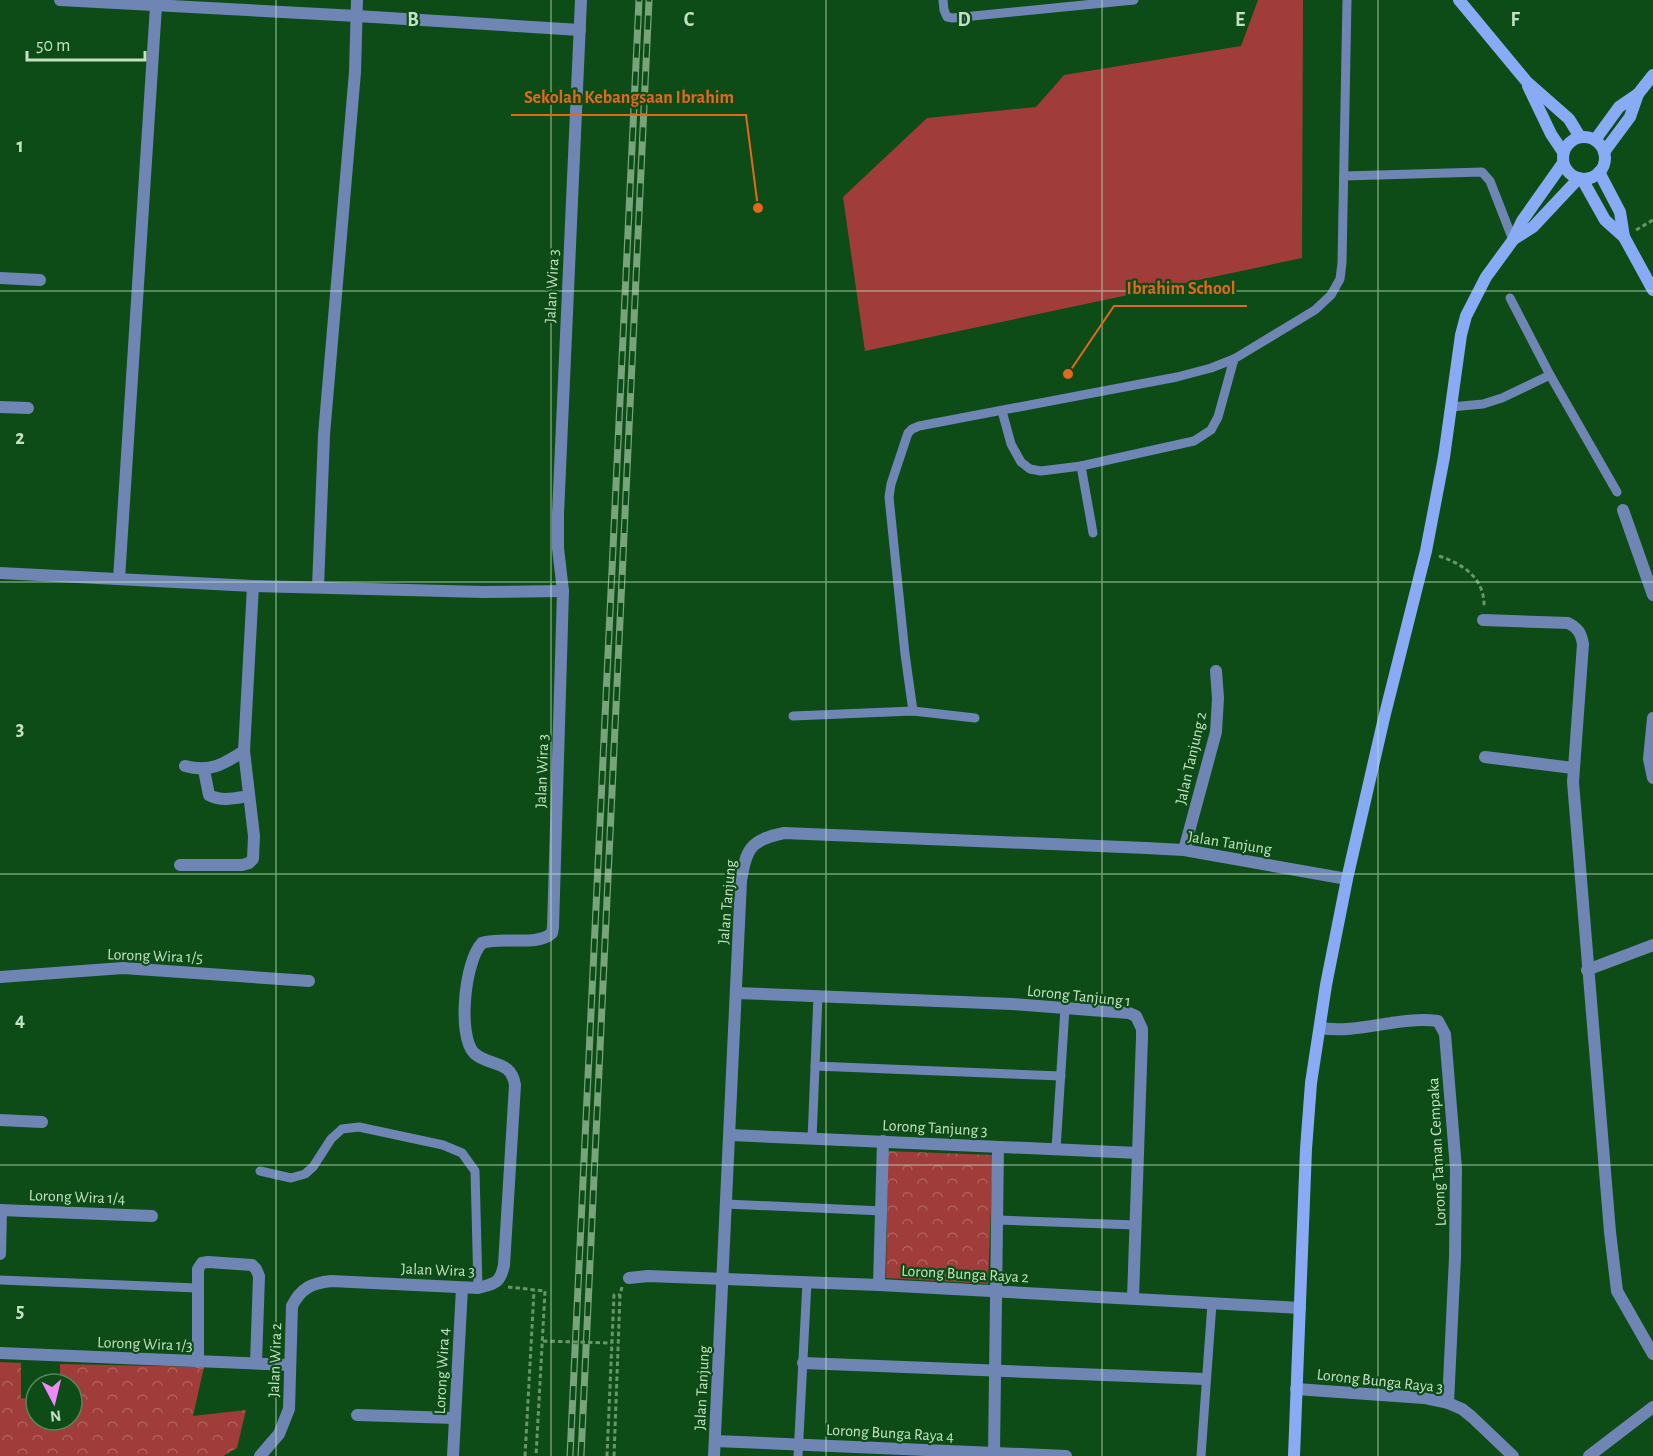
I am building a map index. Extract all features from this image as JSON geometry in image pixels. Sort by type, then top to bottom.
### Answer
[{"type":"street","points":[[60,0],[580,30]]},
{"type":"street","points":[[318,587],[324,435],[355,72],[357,0]]},
{"type":"street","name":"Jalan Wira 3","points":[[331,1281],[478,1288],[497,1283],[502,1276],[504,1266],[515,1085],[513,1076],[506,1068],[476,1055],[471,1048],[465,1027],[466,979],[473,956],[482,943],[498,940],[542,940],[552,933],[563,591],[558,548],[559,504],[581,0]]},
{"type":"street","points":[[1459,0],[1527,82],[1569,119],[1580,137]]},
{"type":"street","points":[[119,579],[156,6]]},
{"type":"street","points":[[1595,140],[1619,107],[1638,94],[1653,75]]},
{"type":"street","points":[[1294,1456],[1308,1118],[1320,1028],[1347,879],[1384,717],[1426,551],[1444,457],[1457,352],[1466,316],[1486,277],[1513,240],[1522,221],[1563,158],[1569,142],[1580,137],[1595,140],[1604,152],[1605,162],[1599,172],[1588,178],[1581,179],[1570,174],[1563,158],[1527,82]]},
{"type":"street","points":[[1604,152],[1630,117],[1638,94]]},
{"type":"street","points":[[1599,172],[1620,212],[1624,237]]},
{"type":"street","points":[[1581,179],[1605,220],[1624,237],[1653,290]]},
{"type":"street","points":[[1513,240],[1533,227],[1581,179]]},
{"type":"street","points":[[0,278],[40,280]]},
{"type":"street","points":[[0,407],[27,408]]},
{"type":"street","points":[[1623,510],[1653,595]]},
{"type":"street","points":[[0,573],[253,586],[563,591]]},
{"type":"street","points":[[180,865],[242,866],[253,859],[255,852],[244,751],[253,586]]},
{"type":"street","points":[[1483,621],[1568,623],[1576,627],[1581,634],[1583,644],[1572,768],[1587,970],[1616,1284],[1620,1297],[1653,1354]]},
{"type":"street","name":"Jalan Tanjung 2","points":[[1184,850],[1216,732],[1218,698],[1216,671]]},
{"type":"street","points":[[1653,718],[1649,759],[1653,778]]},
{"type":"street","points":[[185,766],[204,770],[230,760],[244,751]]},
{"type":"street","points":[[1485,757],[1572,768]]},
{"type":"street","points":[[204,770],[209,795],[214,798],[249,796]]},
{"type":"street","name":"Jalan Tanjung","points":[[714,1456],[741,881],[744,858],[750,848],[758,841],[784,833],[1090,844],[1184,850],[1347,879]]},
{"type":"street","points":[[1587,970],[1653,945]]},
{"type":"street","name":"Lorong Wira 1/5","points":[[0,976],[99,969],[140,969],[309,981]]},
{"type":"street","name":"Lorong Tanjung 1","points":[[736,993],[1000,1004],[1130,1013],[1136,1016],[1140,1022],[1142,1037],[1133,1299]]},
{"type":"street","name":"Lorong Taman Cempaka","points":[[1320,1028],[1346,1030],[1421,1019],[1438,1021],[1445,1034],[1456,1169],[1455,1257],[1448,1403]]},
{"type":"street","points":[[0,1120],[42,1122]]},
{"type":"street","name":"Lorong Tanjung 3","points":[[730,1135],[1138,1153]]},
{"type":"street","points":[[879,1285],[883,1141]]},
{"type":"street","points":[[994,1453],[998,1147]]},
{"type":"street","points":[[0,1254],[1,1210]]},
{"type":"street","name":"Lorong Wira 1/4","points":[[1,1210],[152,1216]]},
{"type":"street","points":[[198,1362],[197,1288],[198,1269],[202,1263],[252,1265],[256,1269],[259,1276],[256,1363]]},
{"type":"street","name":"Lorong Bunga Raya 2","points":[[629,1278],[648,1275],[723,1278],[1300,1308]]},
{"type":"street","name":"Jalan Wira 2","points":[[260,1456],[279,1434],[290,1398],[292,1306],[304,1288],[316,1283],[331,1281]]},
{"type":"street","name":"Lorong Wira 4","points":[[453,1456],[462,1288]]},
{"type":"street","name":"Lorong Wira 1/3","points":[[0,1353],[290,1365]]},
{"type":"street","points":[[803,1363],[1206,1379]]},
{"type":"street","name":"Lorong Bunga Raya 3","points":[[1296,1389],[1424,1398],[1448,1403],[1462,1409],[1472,1417],[1513,1456]]},
{"type":"street","points":[[1590,1456],[1653,1407]]},
{"type":"street","points":[[357,1415],[455,1418]]},
{"type":"street","name":"Lorong Bunga Raya 4","points":[[715,1441],[799,1450],[1064,1456]]},
{"type":"lane","points":[[943,0],[947,17],[953,18],[1134,0]]},
{"type":"lane","points":[[913,711],[889,497],[896,467],[908,433],[915,427],[1211,368],[1234,359],[1315,310],[1331,296],[1340,279],[1342,262],[1347,0]]},
{"type":"lane","points":[[1344,176],[1482,172],[1490,181],[1513,240]]},
{"type":"lane","points":[[1510,298],[1550,375],[1617,492]]},
{"type":"lane","points":[[1002,411],[1011,444],[1021,462],[1030,470],[1041,471],[1081,466],[1194,441],[1211,430],[1218,417],[1234,359]]},
{"type":"lane","points":[[1451,407],[1483,404],[1502,398],[1550,375]]},
{"type":"lane","points":[[1081,466],[1093,533]]},
{"type":"lane","points":[[792,716],[913,711],[975,718]]},
{"type":"lane","points":[[812,1139],[818,996]]},
{"type":"lane","points":[[1056,1149],[1065,1008]]},
{"type":"lane","points":[[815,1066],[1060,1076]]},
{"type":"lane","points":[[260,1171],[291,1178],[305,1174],[313,1167],[331,1139],[342,1129],[359,1127],[443,1145],[462,1153],[476,1171],[478,1288]]},
{"type":"lane","points":[[726,1204],[882,1211]]},
{"type":"lane","points":[[998,1220],[1136,1225]]},
{"type":"lane","points":[[0,1280],[197,1288]]},
{"type":"lane","points":[[799,1450],[807,1282]]},
{"type":"lane","points":[[1201,1456],[1212,1303]]},
{"type":"path","points":[[1624,237],[1653,220]]},
{"type":"path","points":[[1426,551],[1455,561],[1472,575],[1484,592],[1483,621]]},
{"type":"path","points":[[513,1289],[545,1291],[536,1456]]},
{"type":"path","points":[[525,1456],[534,1291]]},
{"type":"path","points":[[608,1456],[614,1295],[620,1295],[614,1456]]},
{"type":"path","points":[[543,1341],[611,1343]]},
{"type":"green space","points":[[1258,0],[1303,0],[1302,258],[865,351],[843,197],[927,118],[1036,107],[1064,75],[1241,46]]},
{"type":"green space","points":[[888,1151],[993,1155],[988,1284],[886,1278]]},
{"type":"green space","points":[[0,1362],[21,1363],[24,1432],[84,1432],[84,1372],[60,1372],[60,1364],[204,1367],[193,1416],[246,1410],[237,1448],[223,1456],[0,1456]]},
{"type":"railway","points":[[570,1456],[639,0]]},
{"type":"railway","points":[[581,1456],[649,0]]},
{"type":"place","name":"Sekolah Kebangsaan Ibrahim","points":[[758,208]]},
{"type":"place","name":"Ibrahim School","points":[[1068,374]]}]
